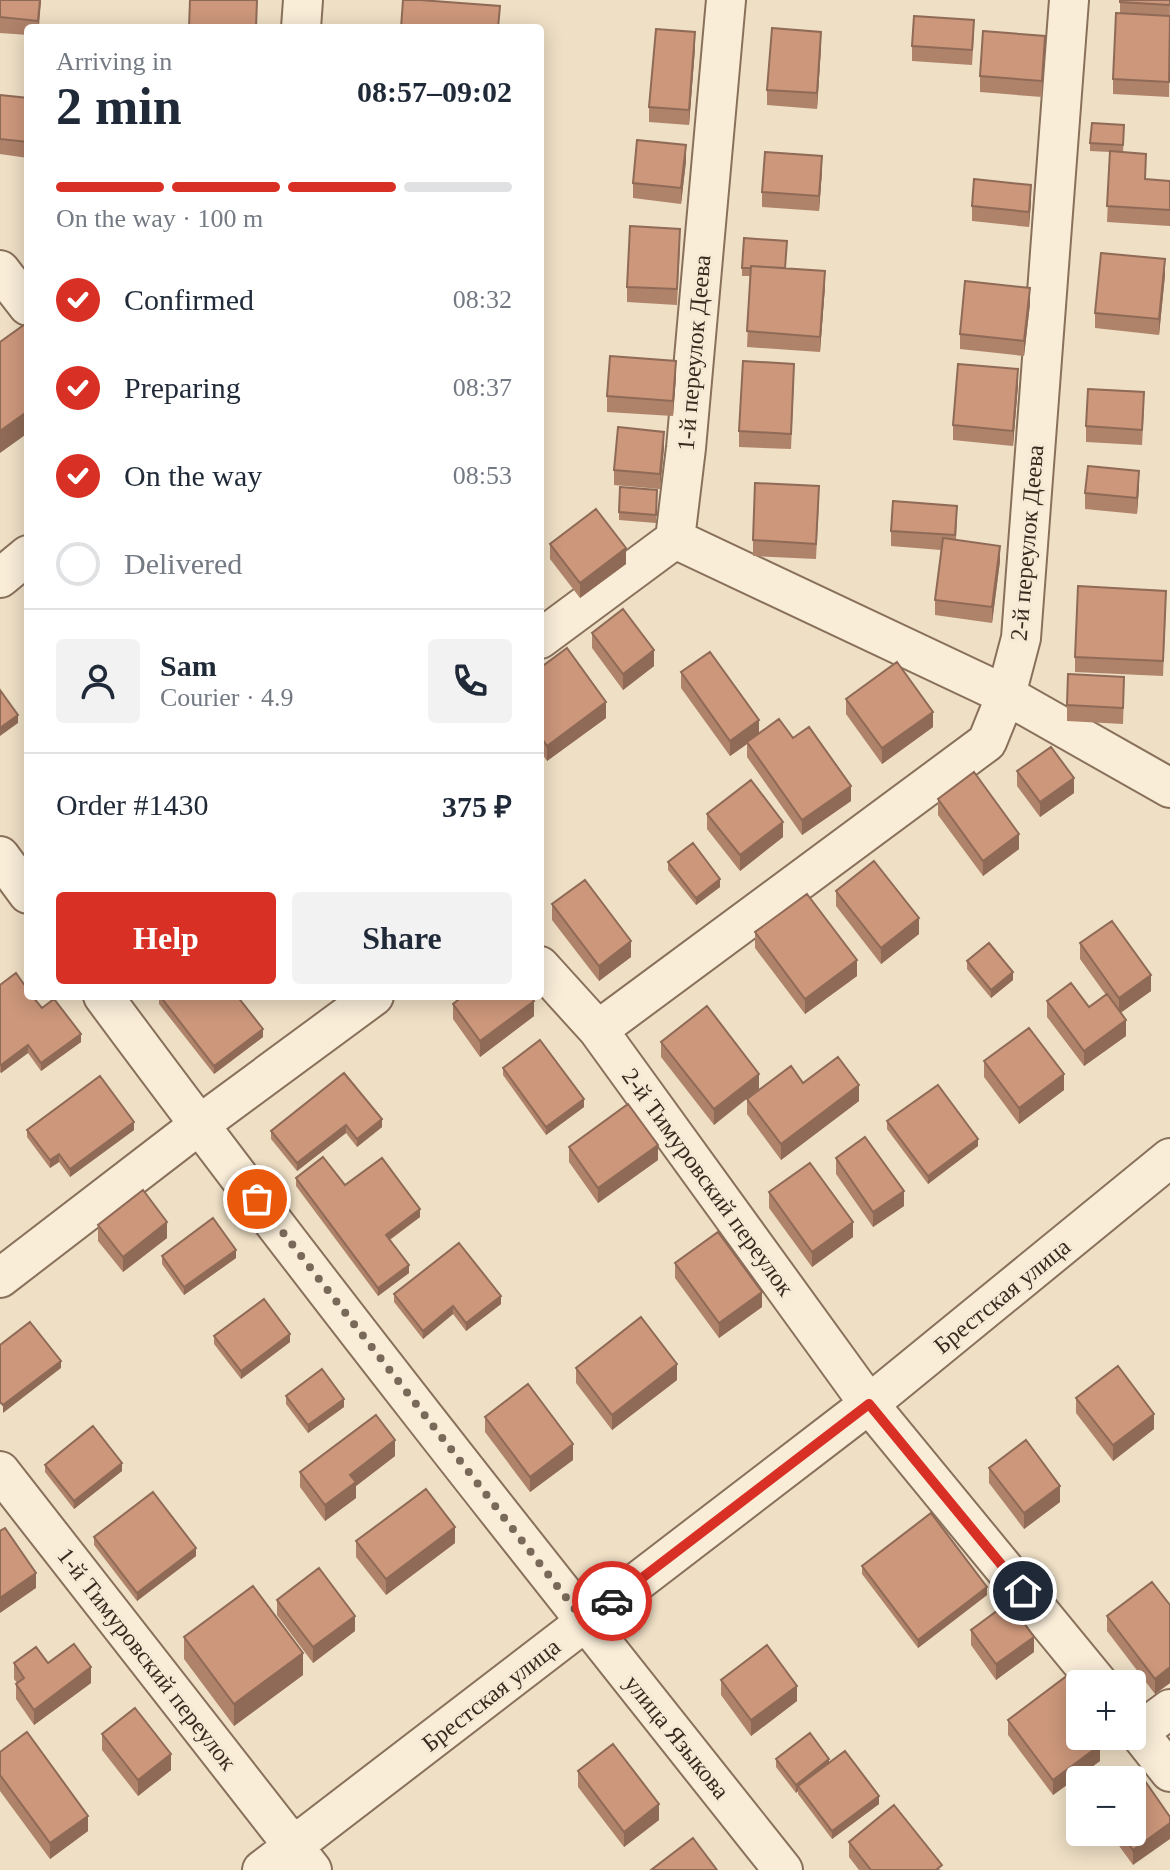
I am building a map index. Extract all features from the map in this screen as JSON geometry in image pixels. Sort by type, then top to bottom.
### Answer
[{"type":"street","points":[[301,24],[303,0]]},
{"type":"street","name":"1-й переулок Деева","points":[[675,539],[726,0]]},
{"type":"street","name":"2-й переулок Деева","points":[[598,1030],[987,742],[1006,695],[1021,638],[1069,0]]},
{"type":"street","points":[[0,270],[24,301]]},
{"type":"street","points":[[544,636],[675,539],[1006,695],[1170,788]]},
{"type":"street","points":[[0,578],[24,558]]},
{"type":"street","points":[[0,856],[24,889]]},
{"type":"street","name":"2-й Тимуровский переулок","points":[[544,970],[598,1030],[869,1404],[1088,1670]]},
{"type":"street","name":"улица Языкова","points":[[106,1000],[199,1125],[585,1622],[783,1870]]},
{"type":"street","points":[[0,1278],[369,1000]]},
{"type":"street","name":"Брестская улица","points":[[262,1870],[303,1858],[585,1622],[869,1404],[1170,1158]]},
{"type":"street","name":"1-й Тимуровский переулок","points":[[5,1490],[303,1858]]},
{"type":"street","points":[[1146,1722],[1170,1709]]},
{"type":"street","points":[[1146,1741],[1170,1772]]},
{"type":"building","points":[[0,0],[40,0],[38,21],[0,17]]},
{"type":"building","points":[[190,0],[257,0],[256,24],[189,24]]},
{"type":"building","points":[[403,0],[500,6],[498,24],[401,24]]},
{"type":"building","points":[[1170,0],[1170,5],[1120,2]]},
{"type":"building","points":[[1116,13],[1170,16],[1169,82],[1113,79]]},
{"type":"building","points":[[914,16],[974,20],[972,50],[912,46]]},
{"type":"building","points":[[772,28],[821,32],[817,93],[767,90]]},
{"type":"building","points":[[656,29],[695,32],[689,110],[649,107]]},
{"type":"building","points":[[983,31],[1045,36],[1042,81],[980,76]]},
{"type":"building","points":[[0,95],[24,98],[24,142],[0,139]]},
{"type":"building","points":[[1092,123],[1124,125],[1123,145],[1090,143]]},
{"type":"building","points":[[637,140],[686,145],[681,188],[633,183]]},
{"type":"building","points":[[1110,151],[1146,154],[1145,179],[1170,181],[1170,210],[1107,206]]},
{"type":"building","points":[[765,152],[822,156],[819,196],[762,192]]},
{"type":"building","points":[[974,179],[1031,185],[1029,212],[972,206]]},
{"type":"building","points":[[630,226],[680,229],[677,289],[627,287]]},
{"type":"building","points":[[744,238],[787,241],[785,268],[742,268]]},
{"type":"building","points":[[1101,253],[1165,259],[1159,319],[1095,313]]},
{"type":"building","points":[[751,266],[825,271],[820,337],[747,331]]},
{"type":"building","points":[[965,281],[1030,288],[1024,341],[960,334]]},
{"type":"building","points":[[24,325],[24,414],[0,431],[0,342]]},
{"type":"building","points":[[610,356],[676,361],[673,401],[607,396]]},
{"type":"building","points":[[743,361],[794,364],[791,434],[739,431]]},
{"type":"building","points":[[958,364],[1018,369],[1013,431],[953,425]]},
{"type":"building","points":[[1088,389],[1144,392],[1142,430],[1086,426]]},
{"type":"building","points":[[618,427],[664,432],[660,474],[614,470]]},
{"type":"building","points":[[1088,466],[1139,471],[1137,498],[1085,493]]},
{"type":"building","points":[[755,483],[819,486],[816,544],[753,540]]},
{"type":"building","points":[[620,487],[657,490],[656,515],[619,512]]},
{"type":"building","points":[[893,501],[957,506],[955,535],[891,531]]},
{"type":"building","points":[[596,509],[626,548],[580,583],[550,544]]},
{"type":"building","points":[[943,538],[1000,546],[992,607],[935,600]]},
{"type":"building","points":[[1078,586],[1166,591],[1163,661],[1075,657]]},
{"type":"building","points":[[623,609],[654,650],[623,674],[592,633]]},
{"type":"building","points":[[567,648],[606,702],[547,746],[544,742],[544,665]]},
{"type":"building","points":[[710,652],[759,720],[730,741],[681,672]]},
{"type":"building","points":[[897,662],[933,712],[882,748],[846,699]]},
{"type":"building","points":[[1068,674],[1124,677],[1123,708],[1067,705]]},
{"type":"building","points":[[0,690],[18,715],[0,728]]},
{"type":"building","points":[[779,719],[793,738],[809,727],[851,786],[802,820],[747,742]]},
{"type":"building","points":[[1051,747],[1074,778],[1040,802],[1017,771]]},
{"type":"building","points":[[974,772],[1019,834],[983,861],[938,799]]},
{"type":"building","points":[[751,780],[783,822],[740,855],[707,814]]},
{"type":"building","points":[[693,843],[720,879],[696,898],[668,862]]},
{"type":"building","points":[[874,861],[919,918],[881,948],[836,891]]},
{"type":"building","points":[[585,880],[631,941],[599,966],[552,904]]},
{"type":"building","points":[[807,894],[857,960],[805,999],[755,932]]},
{"type":"building","points":[[1112,921],[1151,975],[1119,998],[1080,943]]},
{"type":"building","points":[[989,943],[1013,972],[991,990],[967,961]]},
{"type":"building","points":[[16,973],[24,984],[24,1000],[35,1000],[42,1008],[55,1000],[81,1034],[41,1063],[28,1045],[1,1065],[0,985]]},
{"type":"building","points":[[1071,983],[1089,1007],[1107,994],[1126,1020],[1084,1051],[1047,1001]]},
{"type":"building","points":[[163,1000],[240,1000],[263,1029],[214,1066]]},
{"type":"building","points":[[458,1000],[534,1001],[480,1041],[453,1004]]},
{"type":"building","points":[[707,1006],[759,1074],[714,1109],[661,1042]]},
{"type":"building","points":[[1029,1028],[1064,1074],[1019,1108],[984,1061]]},
{"type":"building","points":[[540,1040],[584,1099],[546,1127],[503,1068]]},
{"type":"building","points":[[838,1057],[859,1085],[781,1144],[747,1099],[791,1066],[803,1083]]},
{"type":"building","points":[[344,1073],[382,1119],[357,1139],[346,1125],[297,1163],[271,1131]]},
{"type":"building","points":[[100,1076],[134,1122],[70,1169],[59,1154],[50,1160],[27,1130]]},
{"type":"building","points":[[938,1085],[978,1139],[928,1176],[887,1121]]},
{"type":"building","points":[[628,1104],[658,1145],[598,1188],[569,1147]]},
{"type":"building","points":[[865,1137],[904,1191],[873,1212],[836,1158]]},
{"type":"building","points":[[323,1157],[345,1185],[382,1158],[420,1209],[386,1235],[409,1265],[378,1288],[296,1178]]},
{"type":"building","points":[[810,1163],[853,1222],[812,1252],[769,1192]]},
{"type":"building","points":[[143,1190],[167,1222],[123,1257],[98,1225]]},
{"type":"building","points":[[213,1218],[236,1250],[184,1287],[162,1256]]},
{"type":"building","points":[[718,1232],[762,1292],[719,1323],[675,1263]]},
{"type":"building","points":[[459,1243],[501,1296],[466,1323],[453,1306],[423,1331],[394,1294]]},
{"type":"building","points":[[264,1299],[290,1334],[241,1371],[214,1336]]},
{"type":"building","points":[[641,1317],[677,1364],[612,1415],[576,1368]]},
{"type":"building","points":[[30,1322],[61,1361],[3,1405],[0,1402],[0,1345]]},
{"type":"building","points":[[1118,1366],[1154,1414],[1113,1445],[1076,1398]]},
{"type":"building","points":[[322,1369],[344,1399],[308,1425],[286,1396]]},
{"type":"building","points":[[528,1384],[573,1444],[530,1477],[485,1417]]},
{"type":"building","points":[[376,1415],[395,1440],[350,1475],[356,1482],[325,1505],[300,1472]]},
{"type":"building","points":[[93,1426],[122,1463],[74,1501],[45,1465]]},
{"type":"building","points":[[1026,1440],[1060,1486],[1024,1513],[989,1468]]},
{"type":"building","points":[[426,1489],[455,1527],[386,1579],[356,1541]]},
{"type":"building","points":[[153,1492],[196,1548],[137,1593],[94,1537]]},
{"type":"building","points":[[931,1513],[987,1587],[918,1640],[862,1566]]},
{"type":"building","points":[[5,1528],[36,1573],[0,1598],[0,1531]]},
{"type":"building","points":[[319,1568],[355,1616],[313,1647],[277,1600]]},
{"type":"building","points":[[1152,1582],[1170,1605],[1170,1667],[1155,1679],[1107,1616]]},
{"type":"building","points":[[253,1586],[303,1653],[234,1704],[184,1637]]},
{"type":"building","points":[[1009,1602],[1034,1637],[996,1664],[971,1630]]},
{"type":"building","points":[[74,1644],[91,1667],[34,1710],[16,1684],[24,1678],[14,1663],[36,1647],[48,1663]]},
{"type":"building","points":[[767,1645],[797,1686],[751,1720],[721,1680]]},
{"type":"building","points":[[1066,1676],[1066,1750],[1093,1750],[1072,1766],[1066,1766],[1066,1770],[1053,1780],[1008,1720]]},
{"type":"building","points":[[135,1708],[171,1754],[138,1780],[102,1734]]},
{"type":"building","points":[[27,1732],[88,1816],[50,1843],[0,1775],[0,1752]]},
{"type":"building","points":[[810,1733],[829,1759],[796,1785],[776,1759]]},
{"type":"building","points":[[613,1744],[659,1804],[624,1832],[578,1771]]},
{"type":"building","points":[[845,1751],[879,1796],[832,1831],[798,1786]]},
{"type":"building","points":[[1146,1782],[1170,1817],[1170,1823],[1146,1841]]},
{"type":"building","points":[[894,1805],[942,1865],[936,1870],[871,1870],[849,1842]]},
{"type":"building","points":[[693,1838],[717,1870],[651,1870]]},
{"type":"way so far","points":[[257,1199],[585,1622],[612,1601]]},
{"type":"route","points":[[612,1601],[869,1404],[1023,1591]]}]
